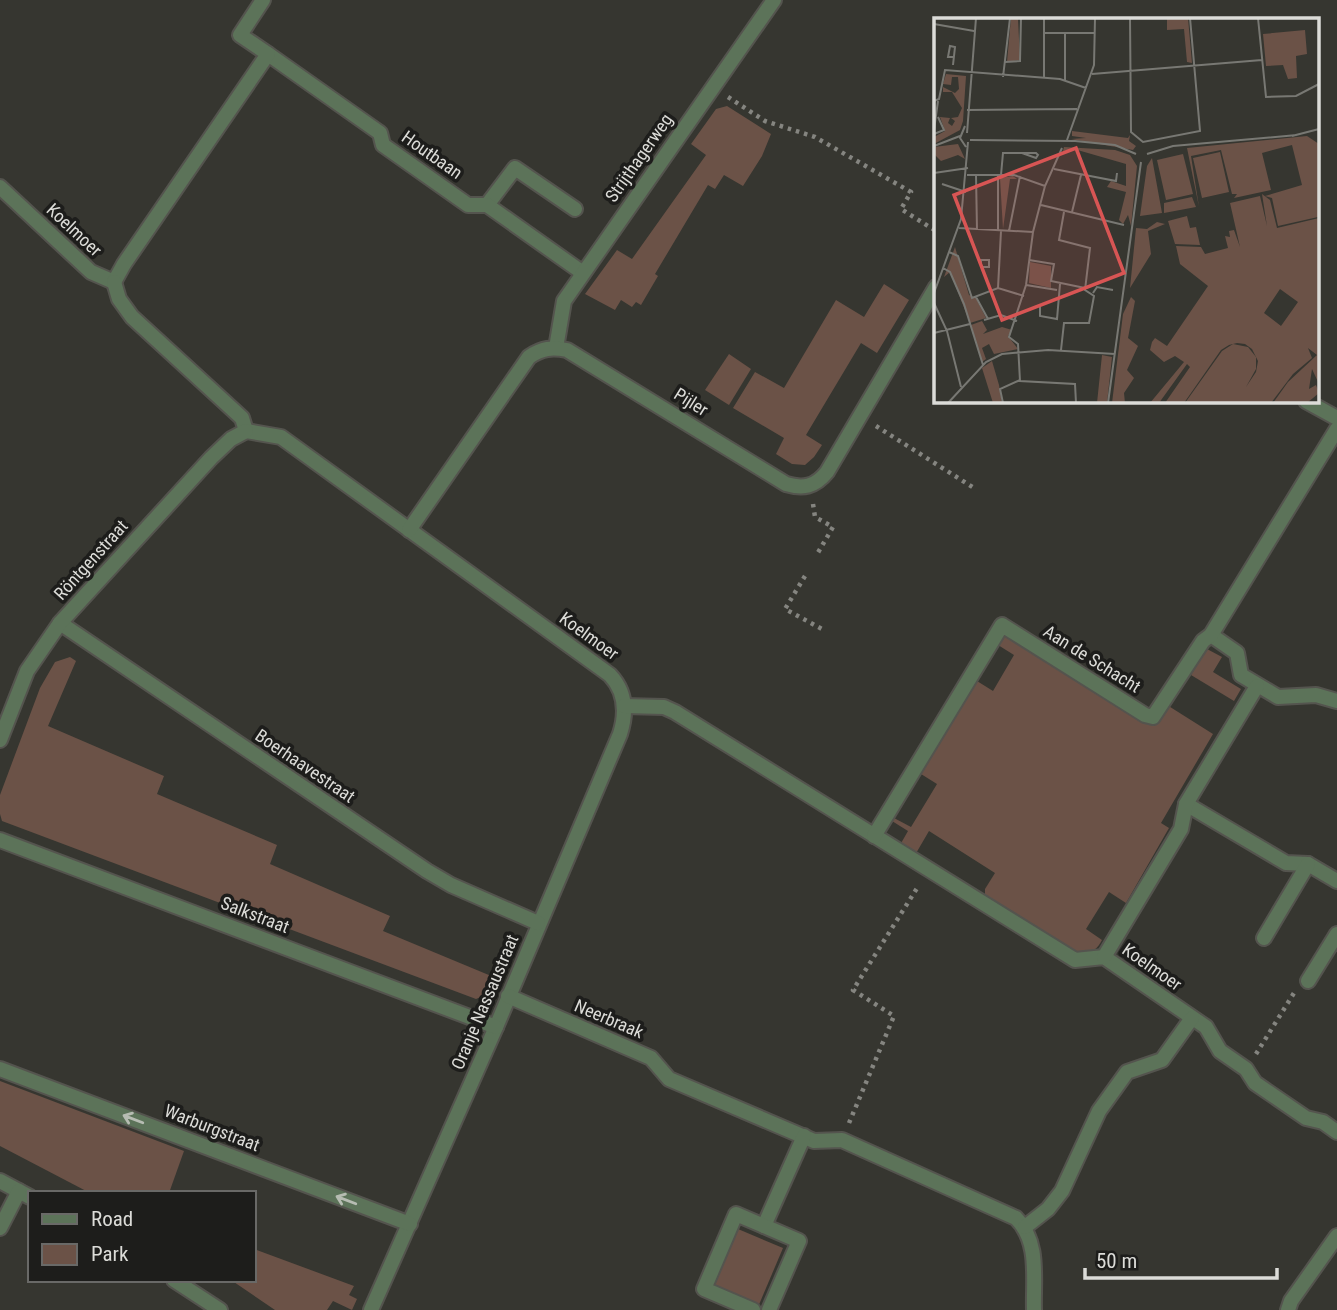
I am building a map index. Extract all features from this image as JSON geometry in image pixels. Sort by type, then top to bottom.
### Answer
[{"type":"street","name":"Strijthagerweg","points":[[556,348],[564,301],[774,0]]},
{"type":"street","name":"Houtbaan","points":[[259,1],[240,35],[380,133],[383,145],[468,205],[487,205],[583,273]]},
{"type":"street","points":[[246,431],[242,418],[124,308],[114,282],[268,54]]},
{"type":"street","points":[[487,205],[515,168],[575,209]]},
{"type":"street","name":"Koelmoer","points":[[0,187],[91,272],[114,282]]},
{"type":"street","points":[[809,486],[827,472],[934,290]]},
{"type":"street","points":[[409,530],[529,357],[541,349],[556,348]]},
{"type":"street","name":"Pijler","points":[[556,348],[585,359],[786,484],[797,488],[809,486]]},
{"type":"street","points":[[1308,402],[1337,418]]},
{"type":"street","name":"Aan de Schacht","points":[[874,836],[1002,625],[1145,715],[1153,717],[1203,641],[1211,635],[1337,429]]},
{"type":"street","name":"Koelmoer","points":[[246,431],[281,437],[610,674],[617,683],[624,706],[664,707],[675,712],[1075,960],[1104,957],[1206,1027],[1220,1051],[1246,1069],[1255,1083],[1306,1118],[1323,1122],[1337,1132]]},
{"type":"street","name":"Röntgenstraat","points":[[0,740],[27,671],[60,623],[211,458],[231,439],[246,431]]},
{"type":"street","name":"Boerhaavestraat","points":[[60,623],[427,871],[451,885],[538,923]]},
{"type":"street","points":[[1211,635],[1237,653],[1241,675],[1258,686],[1279,696],[1316,695],[1337,701]]},
{"type":"street","points":[[1104,957],[1181,829],[1186,804],[1258,686]]},
{"type":"street","name":"Oranje Nassaustraat","points":[[371,1310],[496,1027],[620,734],[624,721],[624,706]]},
{"type":"street","points":[[1186,804],[1286,863],[1308,864],[1337,881]]},
{"type":"street","name":"Salkstraat","points":[[0,840],[496,1027]]},
{"type":"street","points":[[1264,938],[1308,864]]},
{"type":"street","points":[[1308,981],[1337,934]]},
{"type":"street","name":"Neerbraak","points":[[508,996],[651,1058],[669,1079],[814,1141],[842,1140],[1007,1212],[1025,1227]]},
{"type":"street","points":[[1034,1310],[1033,1256],[1031,1240],[1025,1227],[1048,1209],[1062,1191],[1099,1111],[1128,1072],[1162,1060],[1192,1018]]},
{"type":"street","name":"Warburgstraat","points":[[0,1069],[410,1224]]},
{"type":"street","points":[[764,1226],[804,1136]]},
{"type":"street","points":[[0,1181],[24,1194],[0,1228]]},
{"type":"street","points":[[753,1310],[704,1289],[736,1214],[799,1241],[769,1310]]},
{"type":"street","points":[[1288,1310],[1291,1301],[1337,1236]]},
{"type":"street","points":[[177,1282],[220,1310]]},
{"type":"path","points":[[712,87],[765,121],[815,137],[911,192],[901,209],[934,230]]},
{"type":"path","points":[[860,417],[974,488]]},
{"type":"path","points":[[809,486],[815,517],[834,527],[816,556]]},
{"type":"path","points":[[805,576],[785,609],[822,629],[825,627]]},
{"type":"path","points":[[842,1140],[894,1016],[853,990],[929,870]]},
{"type":"path","points":[[1246,1069],[1298,986],[1308,981]]},
{"type":"green space","points":[[727,106],[771,134],[762,156],[743,186],[724,175],[715,189],[708,185],[655,274],[658,276],[641,305],[636,302],[632,307],[621,300],[615,310],[585,294],[617,250],[632,259],[706,155],[691,144],[716,109]]},
{"type":"green space","points":[[884,284],[909,300],[877,353],[861,343],[806,435],[822,445],[805,465],[792,464],[776,454],[784,438],[733,408],[755,372],[784,388],[836,300],[864,317]]},
{"type":"green space","points":[[729,354],[751,369],[729,405],[705,390]]},
{"type":"green space","points":[[1004,635],[1154,726],[1167,705],[1213,734],[1161,823],[1169,828],[1126,903],[1109,892],[1086,929],[1102,940],[1094,950],[1087,953],[1074,951],[985,896],[985,889],[995,873],[929,831],[915,855],[900,845],[908,831],[892,821],[894,818],[911,827],[937,784],[921,774],[977,681],[993,691],[1014,655],[998,645]]},
{"type":"green space","points":[[1207,649],[1222,657],[1213,672],[1241,689],[1234,701],[1191,675]]},
{"type":"green space","points":[[70,657],[76,661],[48,726],[164,776],[157,794],[277,845],[270,864],[390,916],[383,931],[496,978],[488,994],[476,999],[2,821],[0,795],[40,688],[55,662]]},
{"type":"green space","points":[[0,1081],[184,1151],[170,1191],[86,1191],[0,1146]]},
{"type":"green space","points":[[738,1229],[783,1248],[758,1307],[713,1287]]},
{"type":"green space","points":[[256,1250],[354,1286],[349,1295],[357,1299],[352,1310],[333,1301],[327,1310],[275,1310],[234,1282],[256,1282]]}]
